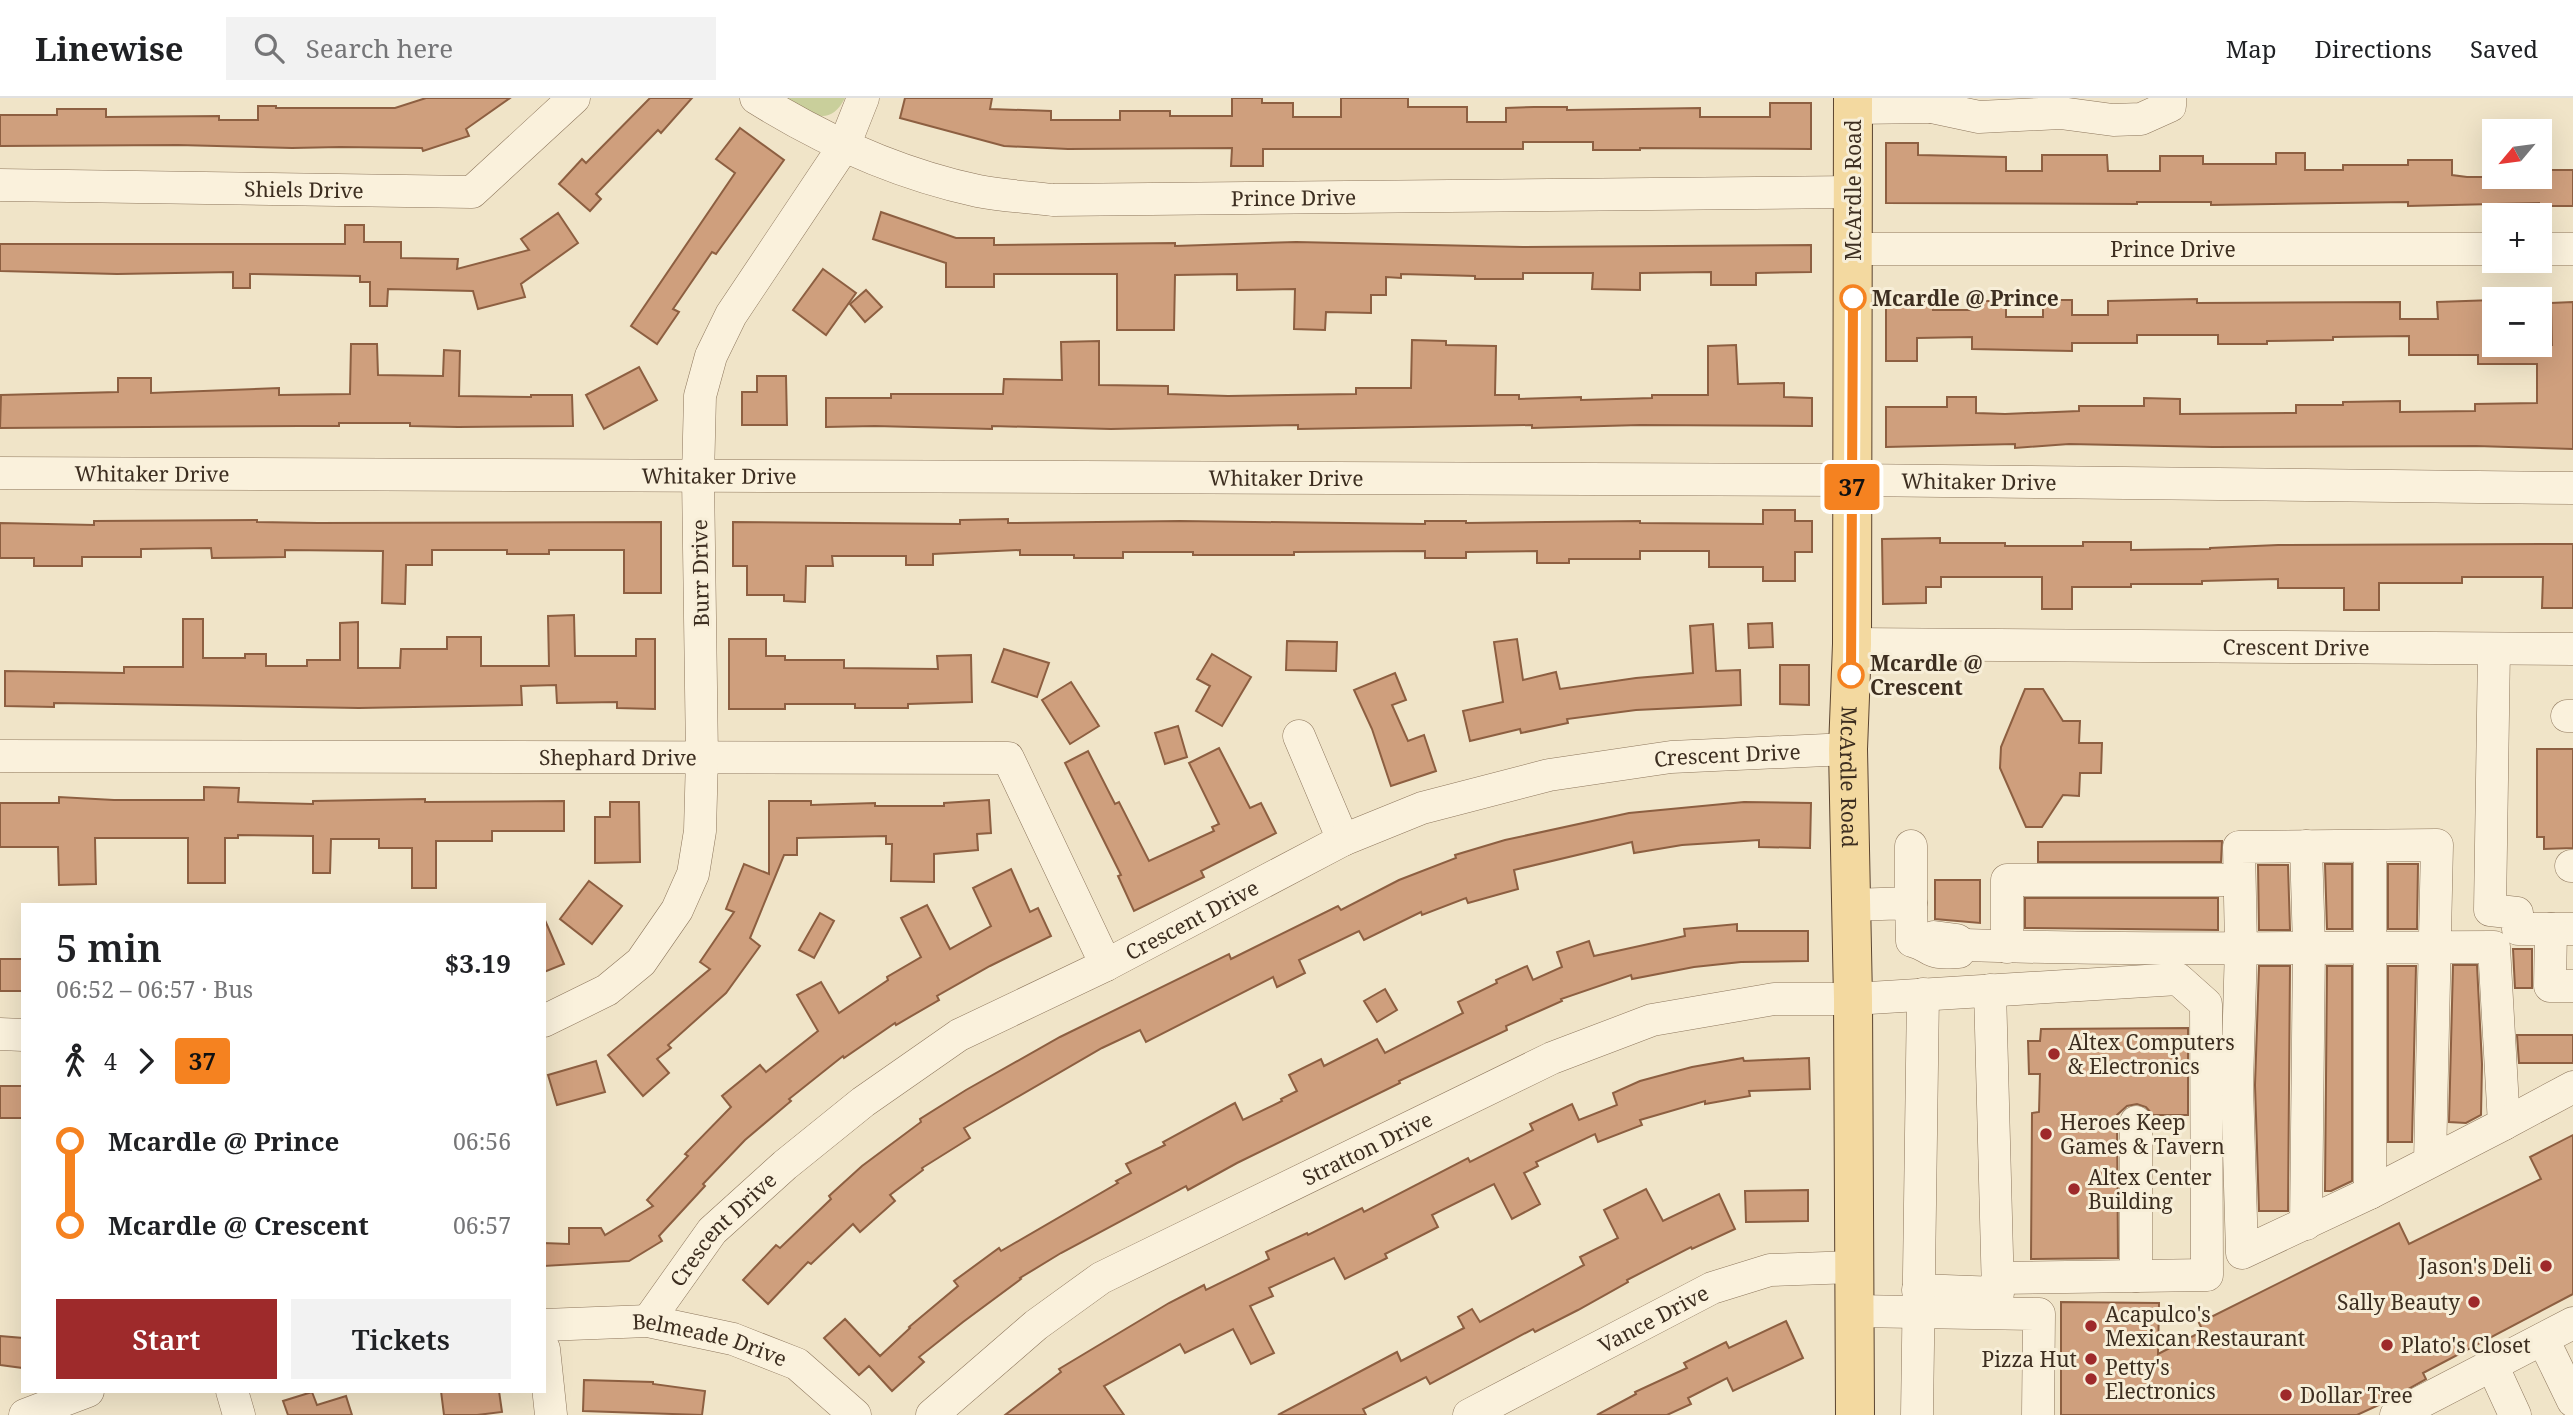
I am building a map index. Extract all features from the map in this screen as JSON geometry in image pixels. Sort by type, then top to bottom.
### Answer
[{"type":"main road","name":"McArdle Road","points":[[1853,103],[1852,644],[1848,749],[1853,999],[1855,1415]]},
{"type":"street","name":"Shiels Drive","points":[[0,185],[472,192],[574,98]]},
{"type":"street","name":"Prince Drive","points":[[756,98],[791,120],[844,146],[921,176],[980,192],[1053,201],[1854,192]]},
{"type":"street","name":"Burr Drive","points":[[546,1020],[607,990],[641,962],[677,910],[693,874],[700,831],[702,757],[698,477],[700,396],[711,356],[731,315],[844,146],[863,98]]},
{"type":"street","points":[[1853,103],[1932,102],[1979,117],[2060,113],[2113,120],[2141,119],[2170,106],[2170,98]]},
{"type":"street","name":"Prince Drive","points":[[1853,249],[2482,249]]},
{"type":"street","points":[[2552,249],[2573,249]]},
{"type":"street","name":"Whitaker Drive","points":[[0,473],[1852,480],[2573,488]]},
{"type":"street","name":"Crescent Drive","points":[[1852,644],[2573,649]]},
{"type":"street","points":[[2494,649],[2490,909],[2517,912],[2518,929],[2562,929],[2550,986],[2573,986]]},
{"type":"street","points":[[1299,736],[1343,840]]},
{"type":"street","name":"Crescent Drive","points":[[648,1321],[712,1231],[785,1165],[863,1102],[959,1035],[1106,965],[1343,840],[1422,808],[1549,775],[1671,757],[1848,749]]},
{"type":"street","name":"Shephard Drive","points":[[0,756],[1008,758],[1106,965]]},
{"type":"street","points":[[2430,1161],[2437,845],[2239,847],[2241,947],[2237,1085],[2242,1253],[2370,1193],[2573,1087]]},
{"type":"street","points":[[1911,846],[1912,941],[1945,953],[1959,952],[1964,945],[2494,947],[2504,1124]]},
{"type":"street","points":[[2306,846],[2309,947],[2306,1224]]},
{"type":"street","points":[[2370,846],[2370,1193]]},
{"type":"street","points":[[2007,947],[2007,880],[2239,880]]},
{"type":"street","points":[[1851,905],[1911,903]]},
{"type":"street","name":"Stratton Drive","points":[[932,1415],[1037,1325],[1101,1278],[1552,1058],[1652,1020],[1774,999],[1853,999],[2178,979],[2206,1004],[2207,1275],[2136,1276]]},
{"type":"street","points":[[1853,1311],[1998,1293],[1990,990]]},
{"type":"street","points":[[1917,1415],[1923,994]]},
{"type":"street","points":[[0,1034],[21,1035]]},
{"type":"street","points":[[1998,1278],[2136,1276],[2136,1122]]},
{"type":"street","name":"Vance Drive","points":[[1469,1415],[1712,1288],[1769,1270],[1853,1267]]},
{"type":"street","points":[[1918,1301],[2039,1314],[2038,1415]]},
{"type":"street","name":"Belmeade Drive","points":[[546,1325],[648,1321],[733,1339],[797,1364],[855,1415]]},
{"type":"street","points":[[2396,1415],[2447,1404],[2492,1365],[2573,1323]]},
{"type":"street","points":[[2543,1339],[2573,1401]]},
{"type":"street","points":[[2492,1365],[2515,1415]]},
{"type":"street","points":[[546,1368],[551,1415]]},
{"type":"street","points":[[25,1415],[83,1393]]},
{"type":"street","points":[[233,1393],[239,1415]]},
{"type":"green space","points":[[783,98],[845,98],[832,114],[824,116],[809,112]]},
{"type":"building","points":[[426,98],[510,98],[466,129],[469,136],[423,151],[422,148],[178,145],[0,146],[0,115],[57,115],[57,109],[106,109],[106,117],[219,116],[219,120],[258,120],[258,106],[395,108]]},
{"type":"building","points":[[650,98],[692,98],[661,133],[658,130],[596,194],[601,199],[590,211],[559,184],[582,159],[586,163]]},
{"type":"building","points":[[905,98],[992,98],[990,109],[1051,111],[1051,120],[1120,120],[1120,111],[1170,111],[1170,116],[1232,116],[1232,98],[1262,98],[1262,103],[1293,103],[1293,117],[1341,117],[1341,98],[1408,98],[1408,107],[1467,107],[1467,122],[1506,122],[1506,108],[1700,108],[1700,117],[1770,117],[1770,103],[1811,103],[1811,149],[1593,150],[1593,142],[1523,142],[1523,149],[1263,149],[1263,166],[1231,166],[1232,148],[1068,149],[1004,146],[900,118]]},
{"type":"building","points":[[740,128],[784,160],[716,254],[712,252],[673,309],[679,312],[657,344],[631,326],[735,173],[716,159]]},
{"type":"building","points":[[1886,143],[1918,143],[1918,155],[2006,157],[2006,171],[2042,171],[2042,155],[2107,155],[2108,171],[2160,171],[2160,156],[2203,156],[2203,164],[2276,164],[2276,153],[2305,153],[2305,170],[2343,170],[2343,165],[2408,165],[2408,160],[2452,160],[2452,175],[2482,177],[2482,189],[2552,189],[2552,170],[2573,170],[2573,206],[2552,206],[2552,203],[2482,203],[2408,206],[2408,202],[2211,205],[2211,202],[1886,203]]},
{"type":"building","points":[[881,212],[956,238],[994,238],[994,245],[1175,243],[1175,246],[1296,242],[1523,247],[1811,245],[1811,272],[1756,273],[1756,285],[1711,285],[1711,272],[1640,273],[1640,290],[1592,289],[1593,273],[1523,273],[1523,279],[1401,274],[1401,278],[1386,277],[1386,295],[1371,295],[1371,313],[1326,312],[1325,330],[1294,329],[1295,289],[1237,290],[1237,274],[1175,275],[1174,330],[1117,330],[1117,274],[994,274],[994,287],[946,287],[946,263],[873,239]]},
{"type":"building","points":[[558,213],[578,243],[521,284],[525,297],[478,309],[473,291],[388,289],[387,306],[370,306],[370,282],[360,282],[360,276],[250,274],[250,288],[233,288],[233,272],[117,274],[0,271],[0,244],[345,244],[345,225],[364,225],[364,242],[401,242],[401,258],[458,259],[457,269],[529,250],[521,239]]},
{"type":"building","points":[[823,269],[856,293],[826,335],[793,310]]},
{"type":"building","points":[[866,290],[882,307],[865,322],[850,304]]},
{"type":"building","points":[[2197,299],[2197,303],[2400,302],[2400,319],[2438,319],[2437,302],[2482,300],[2482,357],[2552,357],[2552,303],[2573,302],[2573,449],[2069,444],[2015,448],[2015,444],[1886,447],[1886,407],[1947,407],[1947,397],[1976,397],[1976,413],[2005,414],[2079,411],[2079,406],[2144,406],[2144,398],[2180,399],[2180,414],[2296,413],[2296,405],[2343,405],[2343,402],[2400,401],[2400,412],[2475,411],[2475,404],[2537,403],[2537,364],[2478,364],[2478,355],[2409,355],[2409,336],[2333,337],[2333,340],[2218,344],[2218,335],[2137,335],[2137,343],[2072,343],[2072,351],[1972,349],[1972,337],[1917,338],[1917,361],[1886,361],[1886,302],[1933,301],[1933,310],[1972,310],[1972,301],[2006,301],[2006,317],[2043,317],[2043,300],[2072,300],[2072,315],[2108,315],[2108,301]]},
{"type":"building","points":[[1412,340],[1446,341],[1446,345],[1496,346],[1495,395],[1519,395],[1519,399],[1581,397],[1581,400],[1652,398],[1652,395],[1708,395],[1708,346],[1736,345],[1738,384],[1784,383],[1784,397],[1812,398],[1812,426],[1640,425],[1532,428],[1532,425],[1298,429],[1298,425],[1111,429],[992,426],[992,429],[826,427],[826,398],[891,398],[891,394],[1003,394],[1004,379],[1062,380],[1061,342],[1099,341],[1099,385],[1168,386],[1168,394],[1228,396],[1356,394],[1356,388],[1411,388]]},
{"type":"building","points":[[351,344],[377,344],[378,375],[443,376],[444,350],[460,351],[459,396],[572,395],[573,426],[458,427],[410,426],[410,423],[339,423],[339,426],[0,428],[1,395],[118,392],[118,378],[151,378],[151,393],[279,388],[279,395],[350,394]]},
{"type":"building","points":[[639,367],[657,400],[604,429],[586,395]]},
{"type":"building","points":[[757,376],[786,376],[787,425],[742,425],[742,392],[757,392]]},
{"type":"building","points":[[1763,510],[1795,510],[1795,521],[1812,521],[1812,552],[1795,552],[1795,581],[1763,581],[1763,567],[1709,567],[1709,551],[1640,551],[1640,559],[1569,559],[1569,563],[1537,563],[1537,551],[1466,552],[1466,558],[1425,558],[1425,551],[1294,552],[1294,555],[1123,552],[1123,558],[1074,558],[1074,555],[1020,555],[1020,550],[933,554],[933,565],[906,565],[906,556],[832,556],[833,566],[806,566],[805,602],[784,601],[784,595],[747,595],[747,566],[733,566],[733,522],[960,524],[960,520],[1008,519],[1008,523],[1180,521],[1425,524],[1425,521],[1640,521],[1763,524]]},
{"type":"building","points":[[257,520],[318,523],[661,522],[661,593],[624,593],[624,550],[549,550],[549,554],[507,554],[507,550],[432,550],[432,565],[406,565],[405,604],[382,603],[383,551],[285,550],[285,557],[212,558],[211,548],[141,549],[141,557],[82,557],[82,566],[34,566],[34,558],[0,558],[0,523],[94,525],[94,521]]},
{"type":"building","points":[[1940,538],[1940,543],[2005,543],[2005,546],[2083,546],[2083,542],[2131,542],[2131,550],[2278,545],[2573,544],[2573,608],[2542,608],[2543,577],[2462,577],[2462,583],[2379,583],[2379,610],[2344,610],[2344,588],[2278,588],[2278,579],[2202,581],[2202,584],[2131,584],[2131,587],[2072,587],[2072,609],[2042,609],[2042,577],[1941,577],[1941,587],[1926,587],[1926,603],[1883,604],[1882,539]]},
{"type":"building","points":[[574,615],[575,656],[636,656],[636,639],[655,639],[655,709],[617,708],[617,702],[557,703],[556,685],[521,686],[522,705],[359,708],[54,703],[54,707],[5,706],[5,671],[124,673],[124,667],[183,667],[183,619],[203,619],[203,658],[245,658],[245,654],[266,654],[266,666],[307,666],[307,660],[340,660],[340,623],[358,622],[358,668],[400,668],[401,649],[447,649],[447,637],[481,637],[481,666],[549,666],[548,616]]},
{"type":"building","points":[[1772,623],[1773,647],[1749,648],[1748,624]]},
{"type":"building","points":[[1713,624],[1716,671],[1740,670],[1741,705],[1636,710],[1567,719],[1568,723],[1521,733],[1520,729],[1470,741],[1463,711],[1503,702],[1494,642],[1517,639],[1523,680],[1556,672],[1560,689],[1693,673],[1690,626]]},
{"type":"building","points":[[729,639],[766,639],[766,656],[785,656],[785,660],[844,660],[844,668],[938,669],[937,656],[971,655],[972,702],[908,704],[908,708],[855,708],[855,704],[785,704],[785,709],[729,709]]},
{"type":"building","points":[[1287,641],[1337,642],[1336,671],[1286,670]]},
{"type":"building","points":[[1004,649],[1049,663],[1037,697],[992,682]]},
{"type":"building","points":[[1212,654],[1251,677],[1222,726],[1196,711],[1210,686],[1197,679]]},
{"type":"building","points":[[1780,665],[1809,665],[1809,705],[1780,704]]},
{"type":"building","points":[[1395,673],[1406,700],[1392,705],[1408,741],[1424,735],[1436,771],[1391,786],[1372,729],[1354,690]]},
{"type":"building","points":[[1071,682],[1099,726],[1070,744],[1042,700]]},
{"type":"building","points":[[2025,689],[2043,689],[2063,721],[2080,721],[2079,743],[2102,743],[2101,773],[2080,773],[2079,796],[2063,795],[2042,827],[2026,827],[2000,768],[2001,747]]},
{"type":"building","points":[[1178,726],[1187,757],[1165,764],[1155,733]]},
{"type":"building","points":[[1219,748],[1250,808],[1261,803],[1276,833],[1201,871],[1204,877],[1134,911],[1118,876],[1121,875],[1065,763],[1088,751],[1115,804],[1119,802],[1149,861],[1214,831],[1212,827],[1219,824],[1189,763]]},
{"type":"building","points":[[2537,749],[2573,749],[2573,848],[2544,849],[2544,837],[2537,837]]},
{"type":"building","points":[[204,787],[239,788],[238,802],[313,804],[313,801],[425,799],[425,802],[564,801],[564,831],[492,831],[492,841],[436,841],[436,888],[412,888],[412,848],[379,848],[379,839],[331,839],[330,873],[313,873],[313,836],[238,835],[238,838],[225,838],[225,883],[188,883],[188,838],[95,838],[96,884],[59,885],[58,847],[0,847],[0,803],[59,803],[59,797],[204,800]]},
{"type":"building","points":[[989,800],[991,833],[977,834],[978,850],[934,854],[934,882],[891,881],[892,844],[886,844],[886,836],[797,838],[797,855],[784,855],[750,938],[760,946],[726,993],[668,1045],[671,1048],[657,1059],[669,1073],[643,1096],[608,1055],[710,969],[700,962],[734,912],[726,909],[744,864],[769,874],[769,801],[811,801],[811,805],[875,803],[875,806],[944,806],[944,803]]},
{"type":"building","points":[[610,802],[639,802],[640,862],[595,863],[595,817],[610,817]]},
{"type":"building","points":[[1744,802],[1811,803],[1810,848],[1759,847],[1759,840],[1682,845],[1634,853],[1632,842],[1514,870],[1518,889],[1468,903],[1466,898],[1422,915],[1421,912],[1364,940],[1359,931],[1299,960],[1305,973],[1277,987],[1273,977],[1146,1042],[1140,1030],[1102,1048],[964,1128],[970,1138],[922,1168],[923,1170],[890,1195],[895,1201],[860,1232],[853,1224],[811,1264],[808,1262],[768,1304],[743,1280],[776,1245],[780,1248],[831,1199],[829,1196],[862,1166],[921,1122],[920,1119],[1060,1037],[1229,954],[1231,959],[1338,906],[1341,910],[1399,880],[1456,858],[1455,855],[1505,840],[1629,813]]},
{"type":"building","points":[[2222,841],[2221,862],[2038,862],[2038,842]]},
{"type":"building","points":[[2325,864],[2352,864],[2352,929],[2327,929]]},
{"type":"building","points":[[2388,864],[2418,864],[2417,929],[2388,929]]},
{"type":"building","points":[[2258,865],[2288,865],[2290,930],[2259,930]]},
{"type":"building","points":[[1011,869],[1030,912],[1038,908],[1051,936],[937,996],[939,1000],[896,1025],[895,1023],[844,1058],[843,1056],[789,1099],[791,1101],[745,1140],[659,1236],[662,1241],[629,1261],[546,1266],[546,1243],[569,1244],[569,1228],[601,1228],[605,1235],[653,1206],[647,1200],[688,1156],[685,1154],[731,1107],[722,1096],[760,1065],[766,1072],[818,1031],[797,995],[821,982],[839,1013],[888,980],[887,977],[921,957],[901,918],[927,905],[950,949],[991,926],[973,888]]},
{"type":"building","points":[[1935,880],[1980,880],[1980,923],[1935,919]]},
{"type":"building","points":[[589,881],[622,906],[592,944],[560,919]]},
{"type":"building","points":[[2025,898],[2218,898],[2218,930],[2025,928]]},
{"type":"building","points":[[820,913],[834,921],[814,958],[799,950]]},
{"type":"building","points":[[546,923],[564,964],[546,971]]},
{"type":"building","points":[[1737,924],[1737,931],[1808,931],[1808,961],[1741,962],[1694,967],[1632,979],[1631,975],[1561,999],[1562,1001],[1506,1026],[1507,1030],[1399,1081],[1400,1083],[1188,1190],[1186,1186],[1061,1253],[1020,1278],[919,1357],[924,1362],[892,1391],[869,1366],[859,1375],[824,1338],[845,1319],[880,1356],[909,1327],[958,1286],[954,1281],[999,1248],[1001,1251],[1118,1183],[1116,1181],[1131,1173],[1126,1164],[1165,1145],[1163,1142],[1235,1103],[1243,1120],[1282,1101],[1281,1099],[1297,1091],[1289,1075],[1321,1059],[1324,1066],[1377,1039],[1385,1053],[1463,1013],[1458,1002],[1497,983],[1496,980],[1527,966],[1533,980],[1562,967],[1557,952],[1589,941],[1594,956],[1685,936],[1684,929]]},
{"type":"building","points":[[2513,949],[2532,949],[2532,988],[2515,988]]},
{"type":"building","points":[[0,959],[21,959],[21,991],[0,991]]},
{"type":"building","points":[[2453,965],[2477,965],[2482,1064],[2481,1115],[2466,1123],[2449,1122]]},
{"type":"building","points":[[2259,966],[2290,966],[2288,1211],[2259,1211],[2255,1085]]},
{"type":"building","points":[[2327,966],[2352,966],[2352,1181],[2331,1191],[2325,1191]]},
{"type":"building","points":[[2388,966],[2416,966],[2412,1142],[2388,1142]]},
{"type":"building","points":[[1385,989],[1397,1010],[1377,1022],[1364,1001]]},
{"type":"building","name":"Altex Center Building","points":[[2188,1028],[2188,1115],[2153,1115],[2146,1107],[2137,1104],[2127,1106],[2117,1115],[2118,1258],[2031,1259],[2032,1113],[2039,1112],[2040,1074],[2029,1074],[2028,1041],[2040,1041],[2041,1029]]},
{"type":"building","points":[[2517,1035],[2573,1035],[2573,1063],[2519,1063]]},
{"type":"building","points":[[1743,1058],[1744,1061],[1809,1058],[1810,1089],[1749,1091],[1750,1096],[1705,1104],[1705,1101],[1640,1120],[1642,1125],[1598,1142],[1595,1134],[1536,1162],[1538,1166],[1524,1173],[1540,1204],[1512,1219],[1494,1184],[1432,1215],[1438,1227],[1385,1254],[1387,1258],[1345,1279],[1334,1258],[1269,1288],[1273,1296],[1250,1306],[1274,1353],[1251,1364],[1233,1329],[1185,1353],[1180,1344],[1104,1386],[1124,1415],[1005,1415],[1061,1372],[1059,1369],[1169,1303],[1204,1285],[1206,1290],[1269,1259],[1266,1252],[1362,1208],[1364,1212],[1468,1158],[1470,1162],[1533,1130],[1530,1124],[1572,1104],[1579,1120],[1617,1105],[1613,1093],[1640,1081],[1692,1067]]},
{"type":"building","points":[[596,1061],[605,1092],[557,1105],[548,1075]]},
{"type":"building","points":[[0,1086],[21,1086],[21,1118],[0,1118]]},
{"type":"building","points":[[2573,1135],[2573,1294],[2423,1373],[2426,1379],[2383,1403],[2357,1415],[2061,1415],[2061,1302],[2159,1303],[2158,1354],[2203,1331],[2199,1323],[2399,1223],[2409,1244],[2541,1179],[2530,1157]]},
{"type":"building","points":[[1646,1189],[1663,1221],[1719,1194],[1735,1229],[1692,1249],[1691,1247],[1627,1280],[1628,1282],[1578,1310],[1535,1332],[1533,1329],[1430,1384],[1426,1377],[1363,1409],[1366,1415],[1278,1415],[1397,1352],[1401,1361],[1464,1328],[1458,1317],[1472,1309],[1480,1322],[1584,1265],[1580,1257],[1618,1238],[1604,1210]]},
{"type":"building","points":[[1808,1190],[1808,1221],[1746,1222],[1745,1191]]},
{"type":"building","points":[[1786,1321],[1803,1358],[1733,1391],[1727,1378],[1688,1398],[1691,1404],[1667,1415],[1597,1415],[1636,1394],[1635,1392],[1687,1368],[1684,1363],[1726,1342],[1729,1348]]},
{"type":"building","points":[[0,1336],[21,1338],[21,1368],[0,1365]]},
{"type":"building","points":[[584,1380],[653,1382],[705,1391],[702,1415],[583,1411]]},
{"type":"building","points":[[312,1393],[317,1405],[346,1396],[352,1415],[288,1415],[283,1401]]},
{"type":"building","points":[[441,1393],[499,1393],[502,1412],[444,1415]]},
{"type":"bus line","name":"37","points":[[1851,675],[1853,298]]},
{"type":"place","name":"Mcardle @ Prince","points":[[1853,298]]},
{"type":"place","name":"Mcardle @ Crescent","points":[[1851,675]]},
{"type":"place","name":"Altex Computers & Electronics","points":[[2054,1054]]},
{"type":"place","name":"Heroes Keep Games & Tavern","points":[[2046,1134]]},
{"type":"place","name":"Altex Center Building","points":[[2074,1189]]},
{"type":"place","name":"Jason's Deli","points":[[2546,1266]]},
{"type":"place","name":"Sally Beauty","points":[[2474,1302]]},
{"type":"place","name":"Acapulco's Mexican Restaurant","points":[[2091,1326]]},
{"type":"place","name":"Plato's Closet","points":[[2387,1345]]},
{"type":"place","name":"Pizza Hut","points":[[2091,1359]]},
{"type":"place","name":"Petty's Electronics","points":[[2091,1379]]},
{"type":"place","name":"Dollar Tree","points":[[2286,1395]]}]
